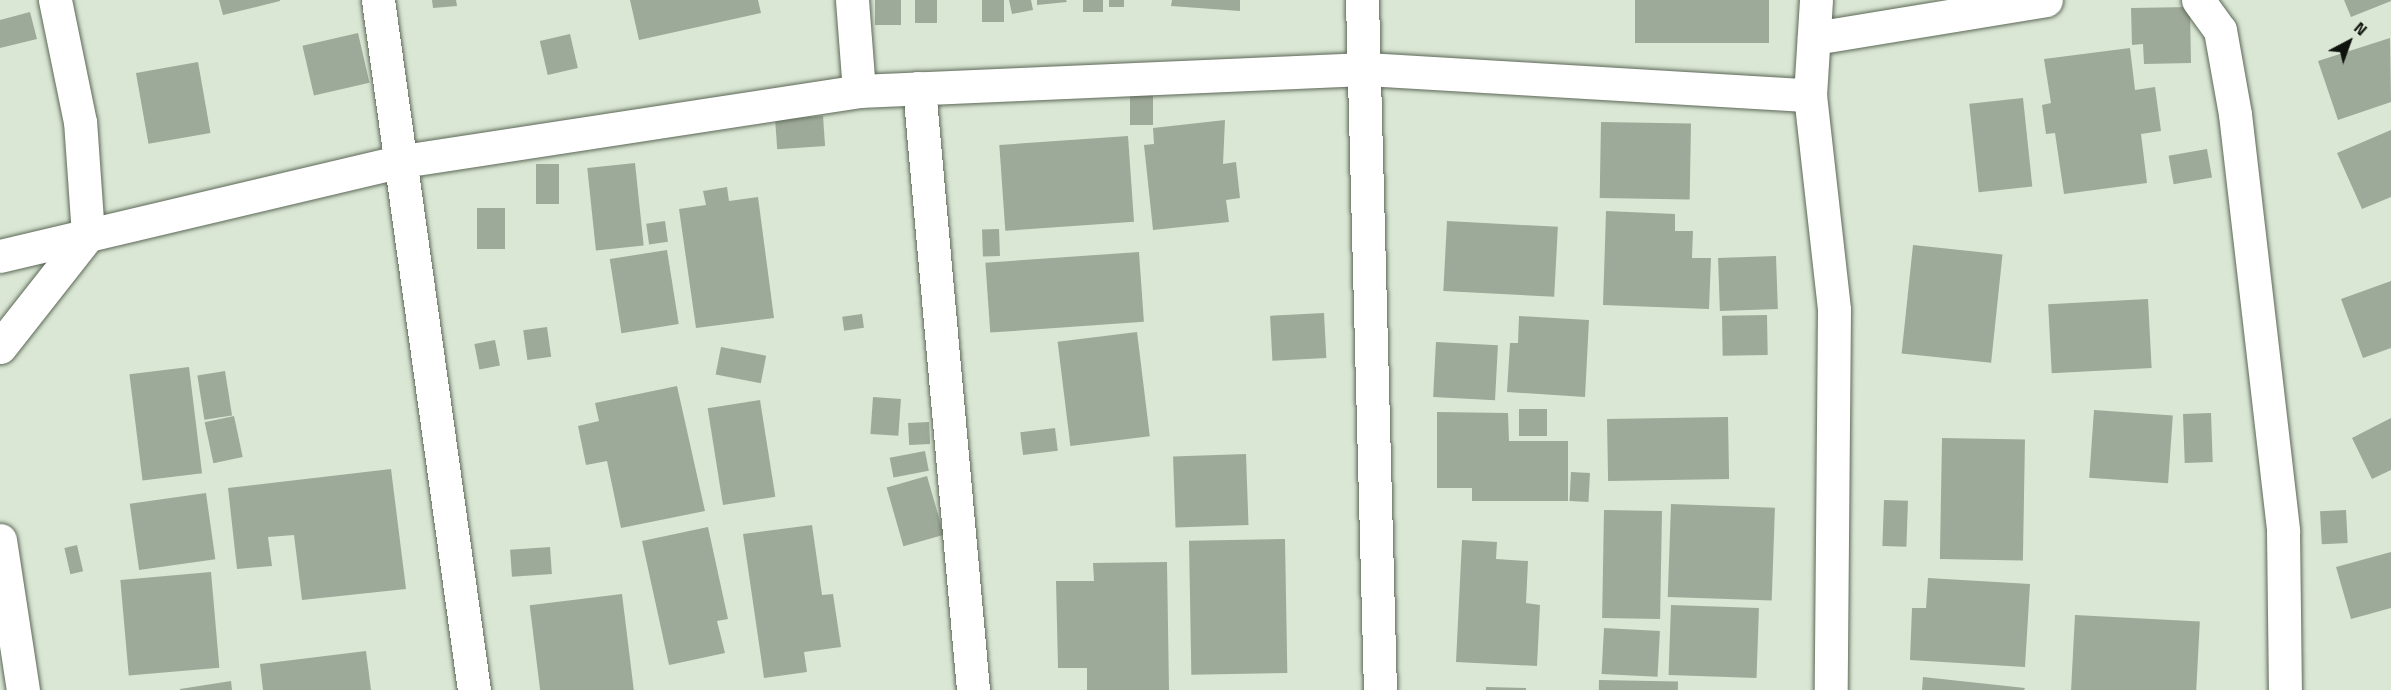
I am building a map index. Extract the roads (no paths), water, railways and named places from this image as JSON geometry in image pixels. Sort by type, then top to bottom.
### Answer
[{"type":"street","points":[[0,347],[88,235],[80,122],[55,0]]},
{"type":"street","points":[[378,0],[403,161],[474,690]]},
{"type":"street","points":[[852,0],[859,91]]},
{"type":"street","points":[[1362,0],[1366,69],[1380,690]]},
{"type":"street","points":[[1816,0],[1810,95],[1834,310],[1830,690]]},
{"type":"street","points":[[1814,38],[2046,0]]},
{"type":"street","points":[[2198,0],[2220,30],[2235,114],[2283,531],[2285,690]]},
{"type":"street","points":[[0,256],[403,161],[859,91],[1366,69],[1810,95]]},
{"type":"street","points":[[919,88],[973,690]]},
{"type":"street","points":[[0,540],[23,690]]}]
